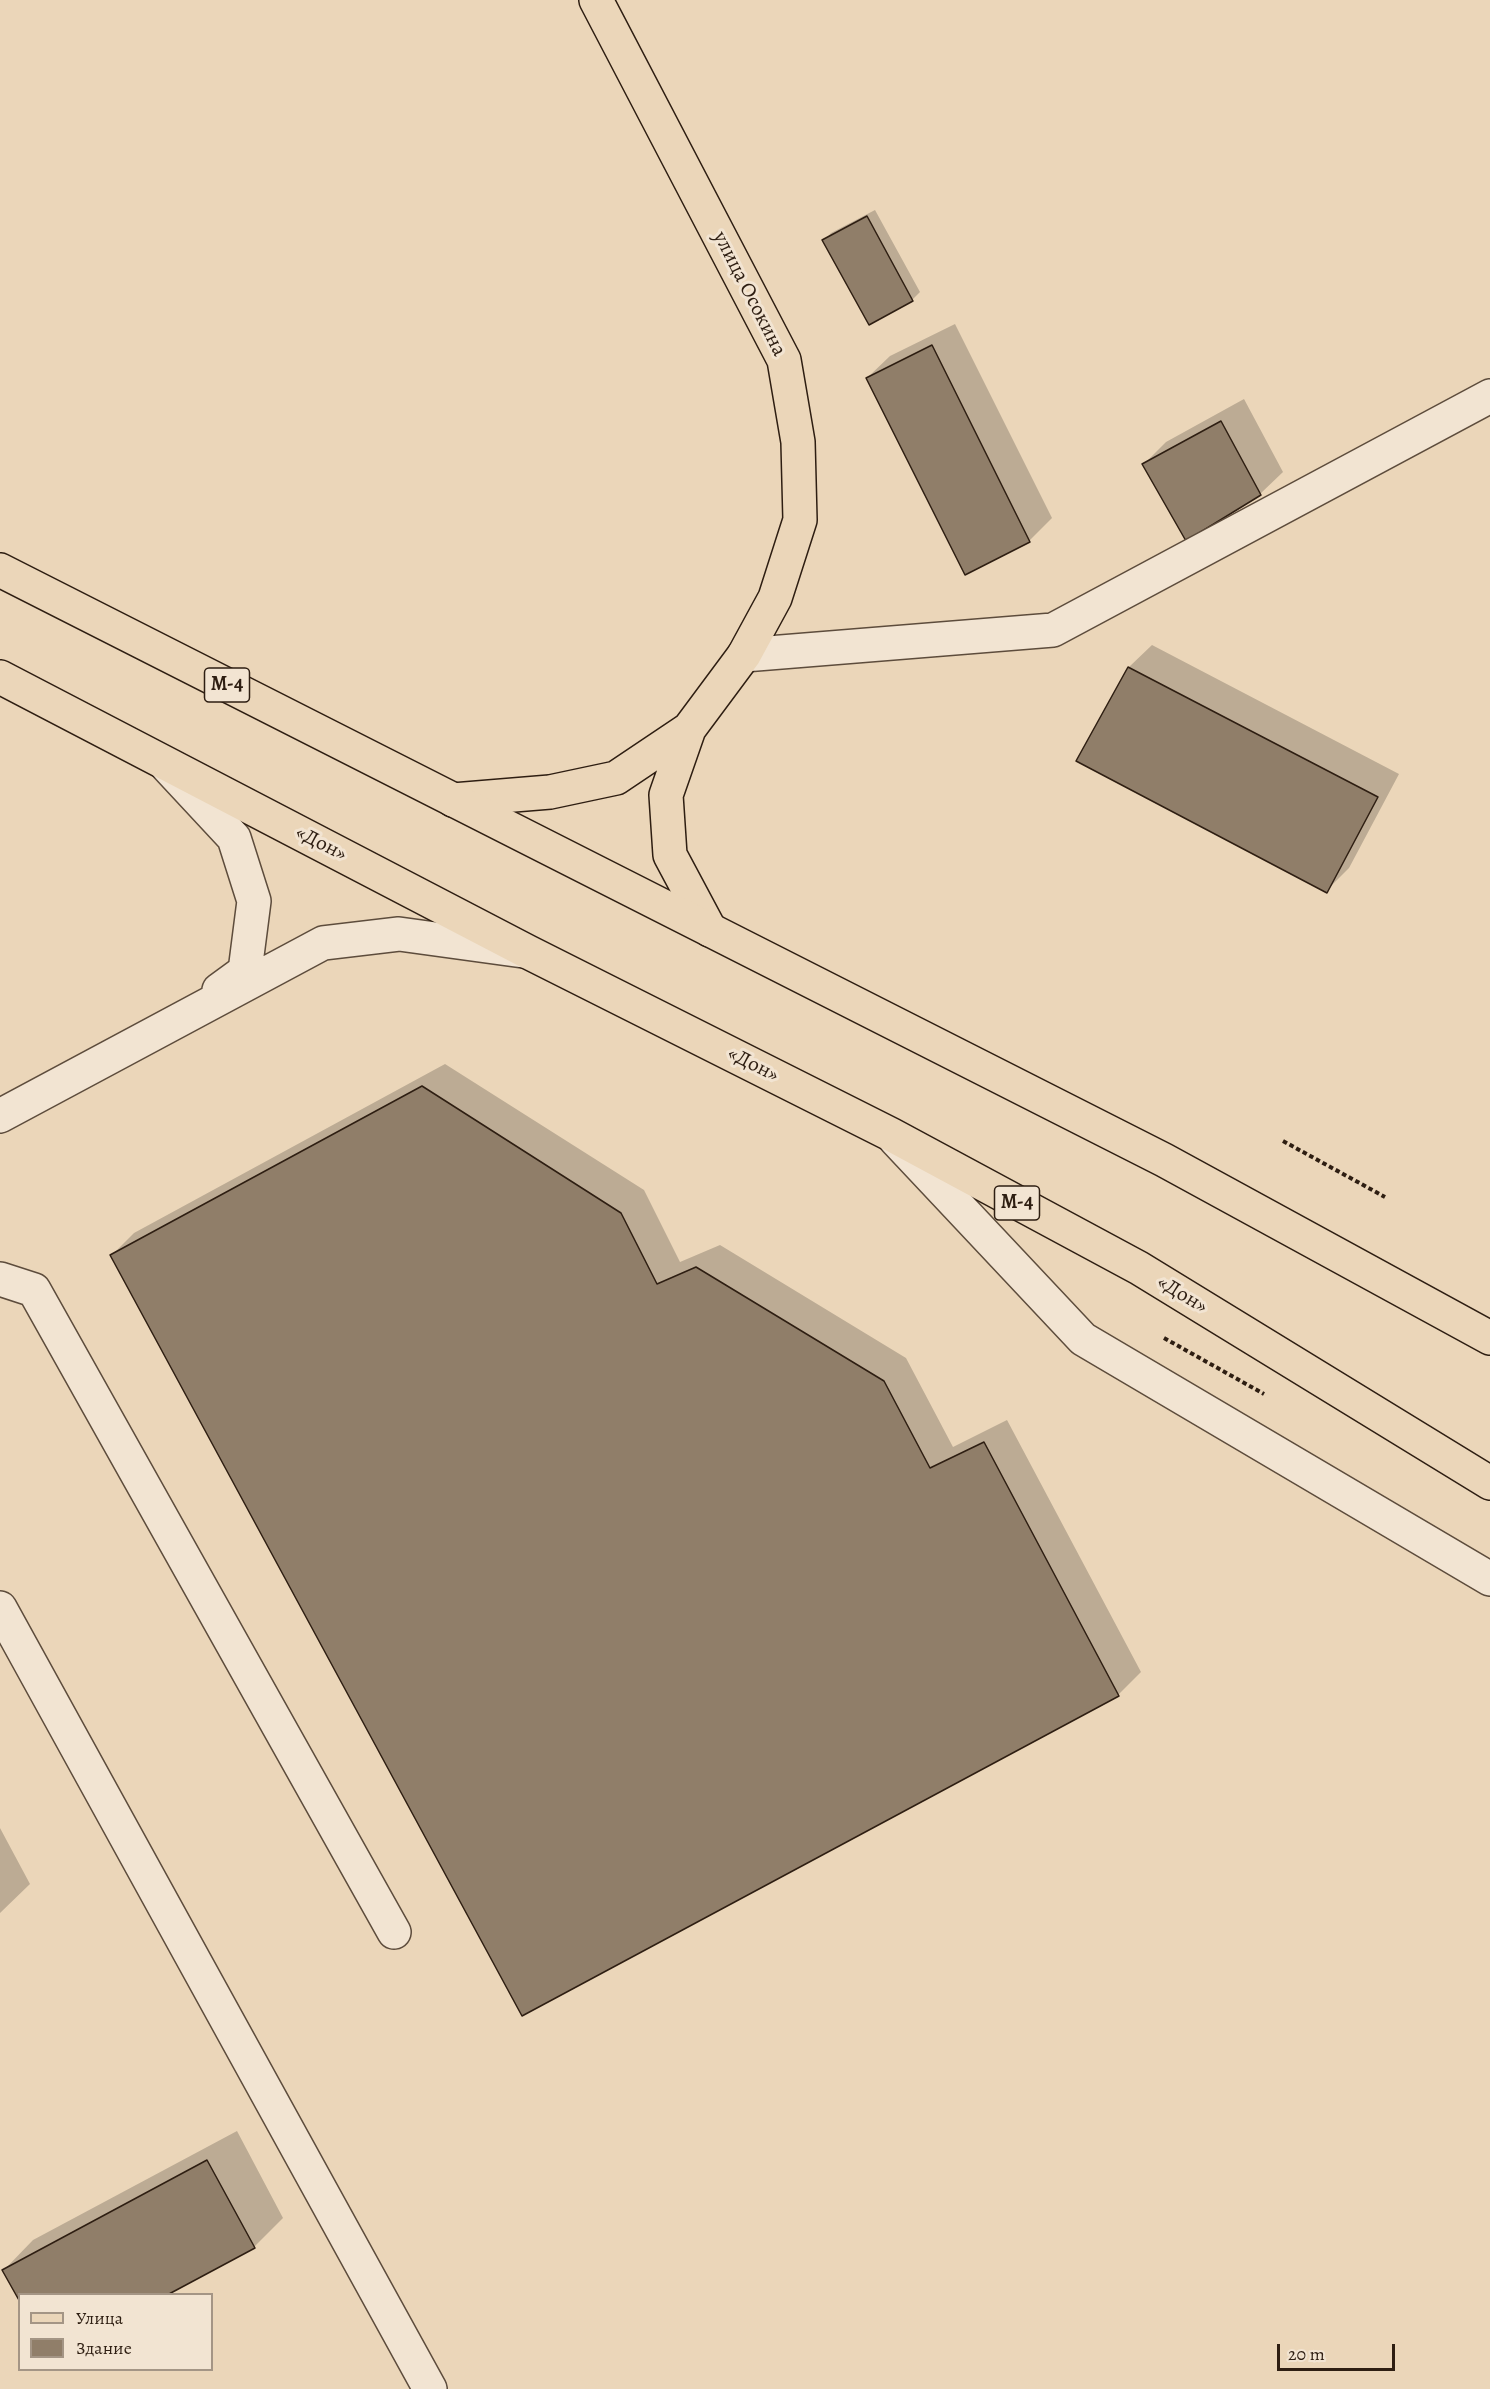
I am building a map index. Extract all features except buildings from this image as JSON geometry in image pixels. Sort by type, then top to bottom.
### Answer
[{"type":"main road","name":"улица Осокина","points":[[596,0],[784,360],[798,442],[800,520],[775,598],[744,655],[689,729]]},
{"type":"main road","name":"М-4","points":[[0,570],[1164,1160],[1490,1338]]},
{"type":"main road","name":"«Дон»","points":[[0,677],[528,952],[892,1135],[1139,1268],[1490,1483]]},
{"type":"main road","points":[[453,800],[550,792],[616,778],[689,729]]},
{"type":"main road","points":[[689,729],[666,795],[670,855],[710,930]]},
{"type":"street","points":[[744,655],[1053,630],[1490,396]]},
{"type":"street","name":"М-4","points":[[164,762],[234,838],[254,901],[245,971],[180,1018]]},
{"type":"street","name":"М-4","points":[[180,1018],[323,943],[399,934],[528,952]]},
{"type":"street","points":[[0,1116],[180,1018]]},
{"type":"street","points":[[892,1135],[1083,1339],[1490,1579]]},
{"type":"street","points":[[0,1279],[34,1290],[394,1932]]},
{"type":"street","points":[[0,1608],[430,2389]]},
{"type":"path","points":[[1283,1141],[1385,1197]]},
{"type":"path","points":[[1164,1338],[1264,1395]]}]
